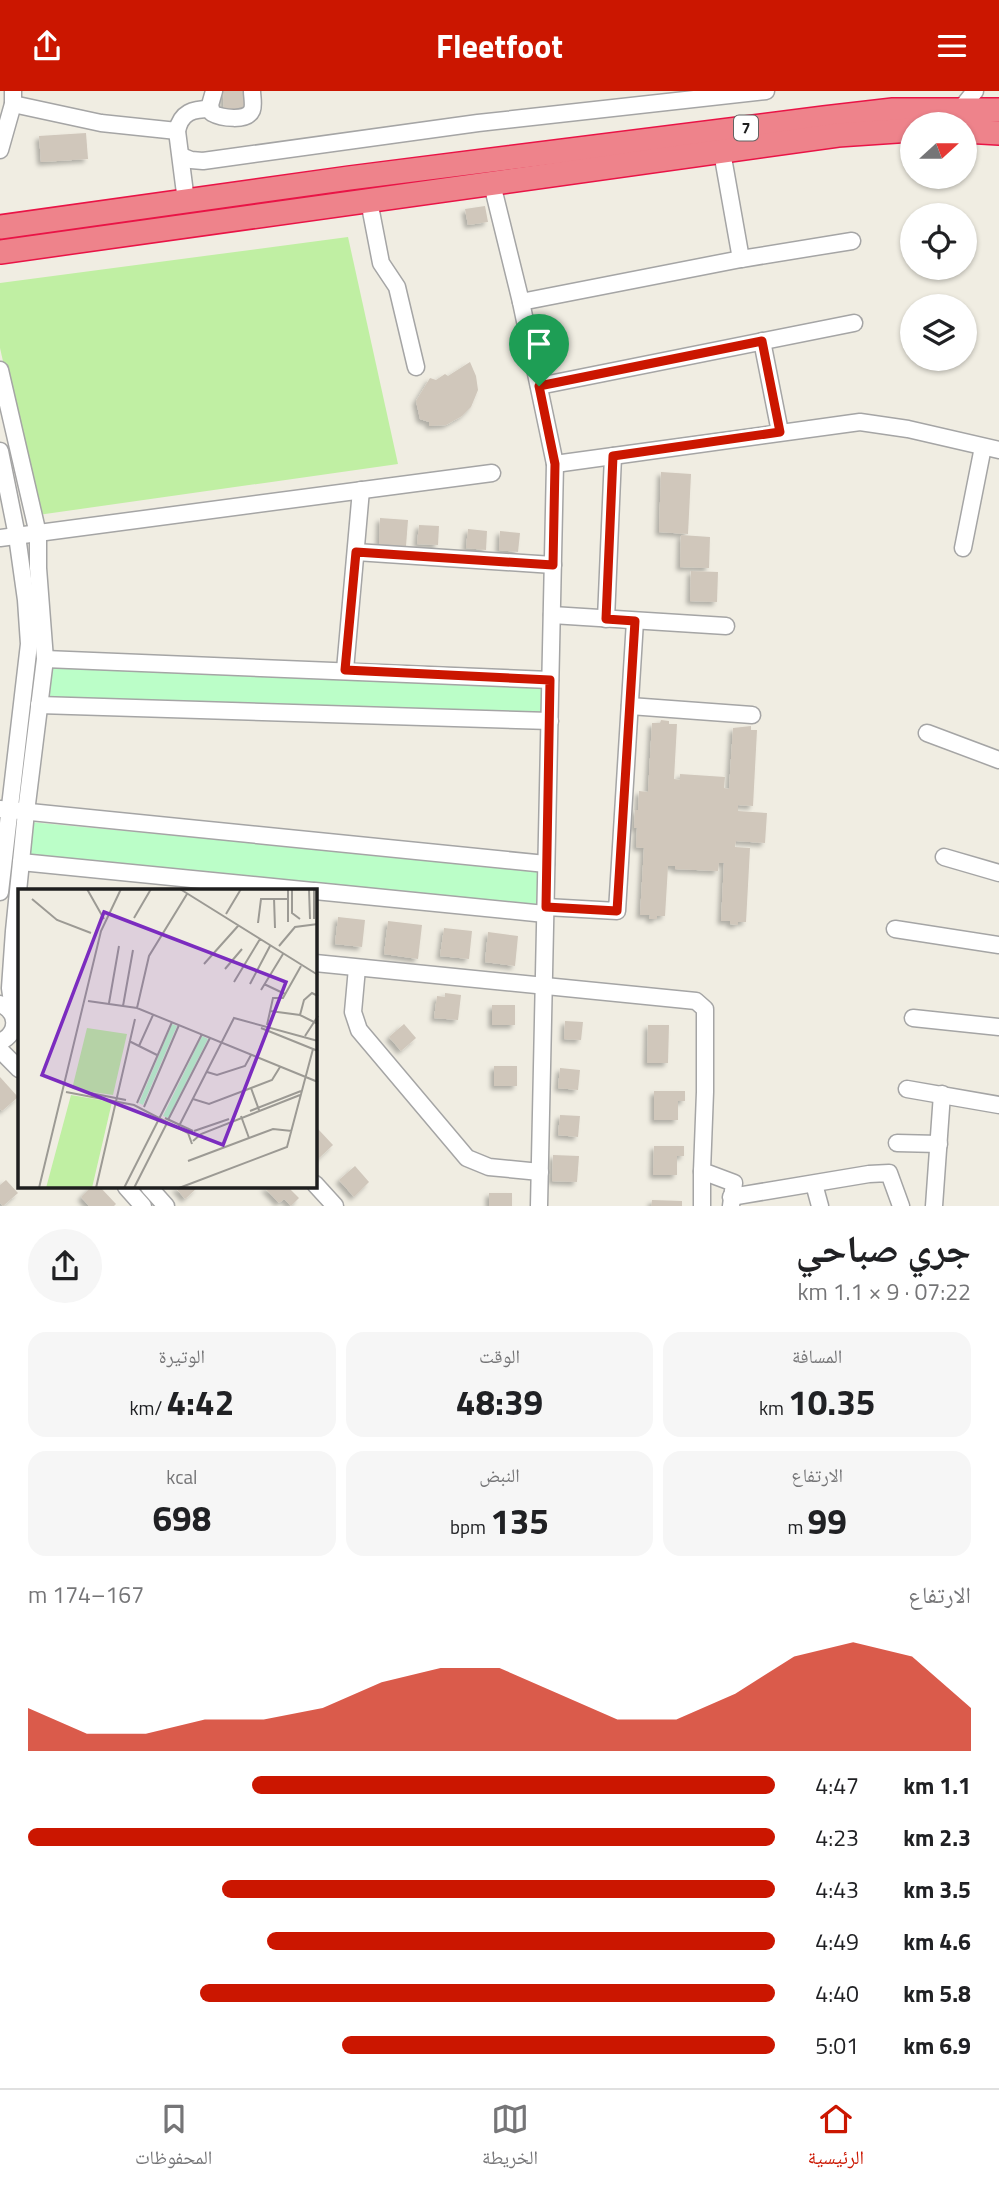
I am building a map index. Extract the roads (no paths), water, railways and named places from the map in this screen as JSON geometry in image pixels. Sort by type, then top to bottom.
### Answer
[{"type":"highway","name":"7","points":[[0,227],[366,176],[893,110],[907,112]]},
{"type":"highway","name":"7","points":[[977,116],[999,110]]},
{"type":"highway","name":"7","points":[[977,125],[999,133]]},
{"type":"highway","name":"7","points":[[0,252],[838,135],[900,131]]},
{"type":"highway","points":[[492,184],[494,160]]},
{"type":"highway","points":[[366,176],[369,201]]},
{"type":"street","points":[[210,109],[214,91]]},
{"type":"street","points":[[210,109],[215,115],[244,116],[252,110],[252,91]]},
{"type":"street","points":[[181,156],[191,160],[203,160],[478,123],[766,91]]},
{"type":"street","points":[[966,112],[975,91]]},
{"type":"street","points":[[2,133],[13,97],[101,123],[177,131]]},
{"type":"street","points":[[186,201],[178,125],[187,113],[210,109]]},
{"type":"street","points":[[722,152],[741,259]]},
{"type":"street","points":[[492,184],[521,302],[555,464],[539,1206]]},
{"type":"street","points":[[369,201],[381,263],[397,286],[416,367]]},
{"type":"street","points":[[521,302],[741,259],[852,241]]},
{"type":"street","points":[[539,386],[854,323]]},
{"type":"street","points":[[762,341],[780,432]]},
{"type":"street","points":[[0,370],[38,534],[45,659],[39,705],[1,860],[0,892]]},
{"type":"street","points":[[555,464],[859,422],[908,429],[991,448],[963,548]]},
{"type":"street","points":[[0,451],[17,536],[29,644],[12,811],[21,862],[11,931],[10,988],[16,1024],[10,1036],[0,1042]]},
{"type":"street","points":[[606,619],[613,456]]},
{"type":"street","points":[[0,538],[492,473]]},
{"type":"street","points":[[345,670],[361,490]]},
{"type":"street","points":[[356,552],[553,565]]},
{"type":"street","points":[[552,615],[726,626]]},
{"type":"street","points":[[317,891],[546,911],[617,911],[635,621]]},
{"type":"street","points":[[45,659],[550,680]]},
{"type":"street","points":[[39,705],[550,721]]},
{"type":"street","points":[[630,706],[752,715]]},
{"type":"street","points":[[927,733],[999,760]]},
{"type":"street","points":[[12,811],[547,864]]},
{"type":"street","points":[[944,857],[999,873]]},
{"type":"street","points":[[21,862],[276,889]]},
{"type":"street","points":[[895,929],[999,945]]},
{"type":"street","points":[[317,963],[696,1001],[705,1009],[702,1206]]},
{"type":"street","points":[[357,968],[353,1012],[359,1030],[467,1158],[489,1167],[540,1171]]},
{"type":"street","points":[[0,1004],[7,1007],[16,1024]]},
{"type":"street","points":[[913,1019],[999,1027]]},
{"type":"street","points":[[0,1050],[18,1068]]},
{"type":"street","points":[[907,1089],[999,1105]]},
{"type":"street","points":[[934,1206],[943,1094]]},
{"type":"street","points":[[897,1143],[939,1144]]},
{"type":"street","points":[[702,1171],[734,1183],[731,1201],[869,1174],[889,1173],[901,1206]]},
{"type":"street","points":[[814,1184],[820,1206]]},
{"type":"street","points":[[317,1186],[335,1206]]},
{"type":"street","points":[[128,1189],[143,1206]]},
{"type":"street","points":[[151,1189],[166,1206]]}]
